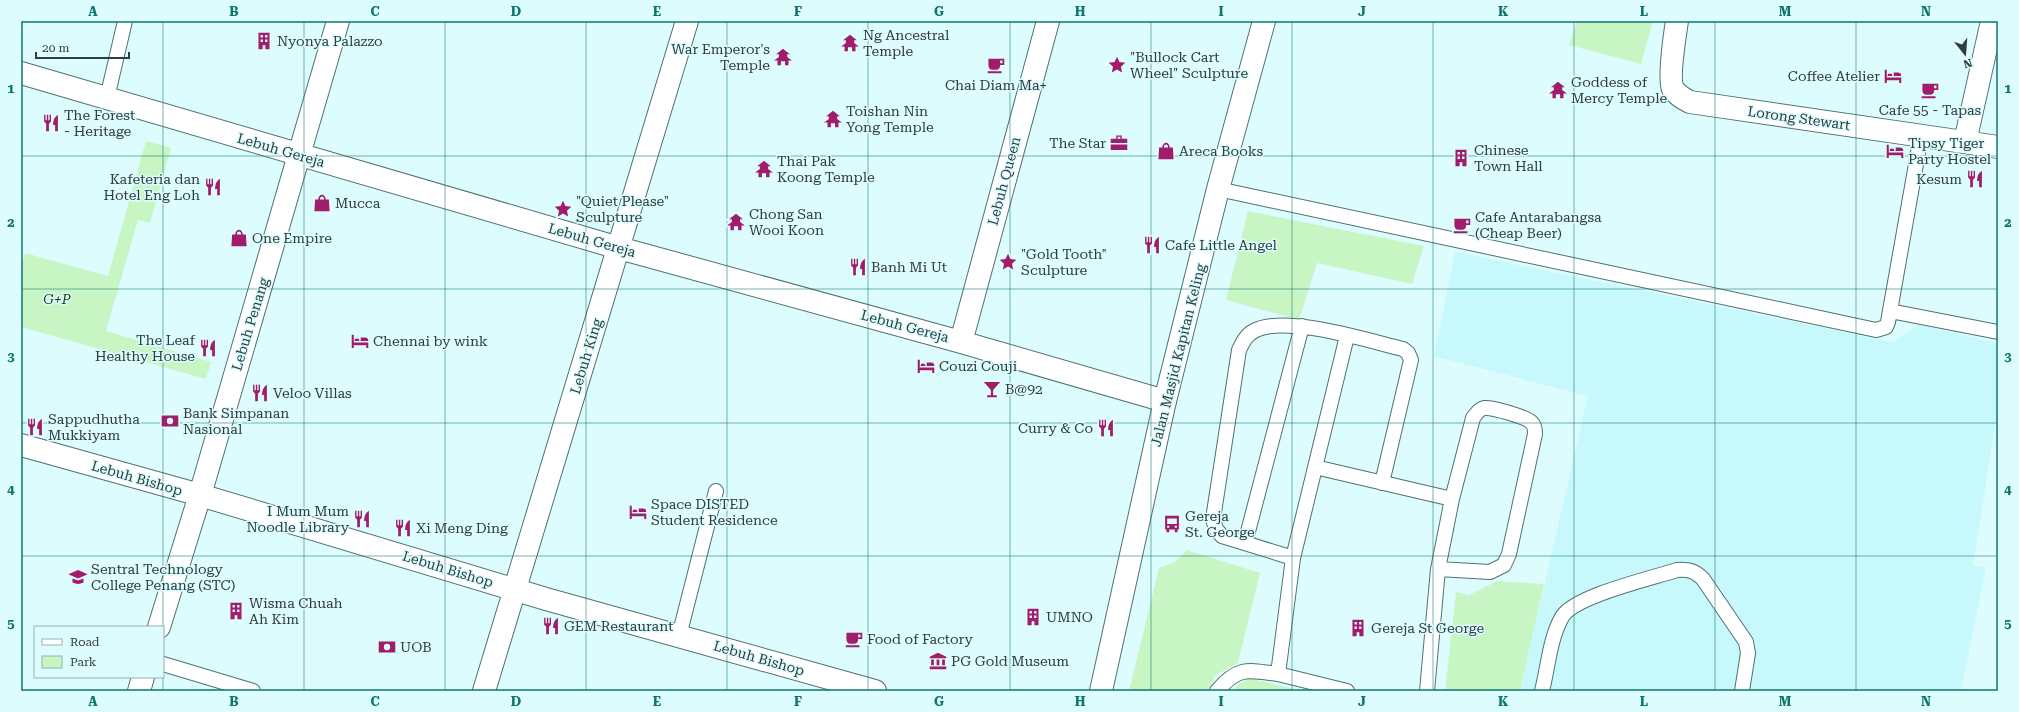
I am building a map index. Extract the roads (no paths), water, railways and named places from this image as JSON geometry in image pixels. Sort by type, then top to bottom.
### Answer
[{"type":"street","name":"Lebuh Penang","points":[[159,626],[200,495],[300,156],[338,21]]},
{"type":"street","name":"Lebuh King","points":[[484,691],[687,21]]},
{"type":"street","name":"Lebuh Queen","points":[[961,342],[1048,21]]},
{"type":"street","name":"Jalan Masjid Kapitan Keling","points":[[1101,691],[1165,401],[1218,189],[1264,21]]},
{"type":"street","name":"Lorong Stewart","points":[[1677,21],[1671,75],[1673,88],[1679,96],[1690,102],[1998,147]]},
{"type":"street","points":[[1965,142],[1993,32]]},
{"type":"street","name":"Lebuh Gereja","points":[[21,73],[300,156],[619,248],[961,342],[1165,401]]},
{"type":"street","name":"Lebuh Bishop","points":[[21,445],[200,495],[514,589],[875,691]]},
{"type":"street","points":[[139,691],[144,678]]},
{"type":"lane","points":[[106,98],[125,21]]},
{"type":"lane","points":[[1218,189],[1871,330],[1882,330],[1886,327],[1890,311],[1921,136]]},
{"type":"lane","points":[[1890,311],[1998,332]]},
{"type":"lane","points":[[1292,558],[1222,536],[1216,529],[1213,519],[1239,350],[1244,338],[1253,331],[1265,326],[1302,326],[1402,349],[1408,353],[1411,360],[1382,483]]},
{"type":"lane","points":[[1245,544],[1302,326]]},
{"type":"lane","points":[[1278,674],[1292,558],[1347,336]]},
{"type":"lane","points":[[1427,691],[1438,569],[1452,499],[1473,418],[1477,412],[1484,408],[1491,408],[1525,418],[1531,422],[1535,428],[1535,434],[1509,554],[1504,565],[1490,572],[1438,569]]},
{"type":"lane","points":[[1315,467],[1452,499]]},
{"type":"lane","points":[[679,636],[716,491]]},
{"type":"lane","points":[[1542,691],[1556,629],[1563,615],[1575,604],[1677,570],[1687,569],[1696,572],[1703,579],[1746,642],[1748,653],[1742,691]]},
{"type":"lane","points":[[164,664],[253,691]]},
{"type":"lane","points":[[1216,691],[1225,681],[1241,671],[1278,674],[1347,691]]},
{"type":"place","name":"Nyonya Palazzo","points":[[264,41]]},
{"type":"place","name":"Ng Ancestral Temple","points":[[850,43]]},
{"type":"place","name":"War Emperor's Temple","points":[[783,57]]},
{"type":"place","name":"Chai Diam Ma+","points":[[996,65]]},
{"type":"place","name":"\"Bullock Cart Wheel\" Sculpture","points":[[1117,65]]},
{"type":"place","name":"Coffee Atelier","points":[[1893,76]]},
{"type":"place","name":"Goddess of Mercy Temple","points":[[1558,90]]},
{"type":"place","name":"Cafe 55 - Tapas","points":[[1930,90]]},
{"type":"place","name":"Toishan Nin Yong Temple","points":[[833,119]]},
{"type":"place","name":"The Forest - Heritage","points":[[51,123]]},
{"type":"place","name":"The Star","points":[[1119,143]]},
{"type":"place","name":"Areca Books","points":[[1166,151]]},
{"type":"place","name":"Tipsy Tiger Party Hostel","points":[[1895,151]]},
{"type":"place","name":"Chinese Town Hall","points":[[1461,158]]},
{"type":"place","name":"Thai Pak Koong Temple","points":[[764,169]]},
{"type":"place","name":"Kesum","points":[[1975,179]]},
{"type":"place","name":"Kafeteria dan Hotel Eng Loh","points":[[213,187]]},
{"type":"place","name":"Mucca","points":[[322,203]]},
{"type":"place","name":"\"Quiet Please\" Sculpture","points":[[563,209]]},
{"type":"place","name":"Chong San Wooi Koon","points":[[736,222]]},
{"type":"place","name":"Cafe Antarabangsa (Cheap Beer)","points":[[1462,225]]},
{"type":"place","name":"One Empire","points":[[239,238]]},
{"type":"place","name":"Cafe Little Angel","points":[[1152,245]]},
{"type":"place","name":"\"Gold Tooth\" Sculpture","points":[[1008,262]]},
{"type":"place","name":"Banh Mi Ut","points":[[858,267]]},
{"type":"place","name":"Chennai by wink","points":[[360,341]]},
{"type":"place","name":"The Leaf Healthy House","points":[[208,348]]},
{"type":"place","name":"Couzi Couji","points":[[926,366]]},
{"type":"place","name":"B@92","points":[[992,389]]},
{"type":"place","name":"Veloo Villas","points":[[260,393]]},
{"type":"place","name":"Bank Simpanan Nasional","points":[[170,421]]},
{"type":"place","name":"Sappudhutha Mukkiyam","points":[[35,427]]},
{"type":"place","name":"Curry & Co","points":[[1106,428]]},
{"type":"place","name":"Space DISTED Student Residence","points":[[638,512]]},
{"type":"place","name":"I Mum Mum Noodle Library","points":[[362,519]]},
{"type":"place","name":"Gereja St. George","points":[[1172,524]]},
{"type":"place","name":"Xi Meng Ding","points":[[403,528]]},
{"type":"place","name":"Sentral Technology College Penang (STC)","points":[[78,577]]},
{"type":"place","name":"Wisma Chuah Ah Kim","points":[[236,611]]},
{"type":"place","name":"UMNO","points":[[1033,617]]},
{"type":"place","name":"GEM Restaurant","points":[[551,626]]},
{"type":"place","name":"Gereja St George","points":[[1358,628]]},
{"type":"place","name":"Food of Factory","points":[[854,639]]},
{"type":"place","name":"UOB","points":[[387,647]]},
{"type":"place","name":"PG Gold Museum","points":[[938,661]]},
{"type":"park label","name":"G+P","points":[[57,299]]}]
